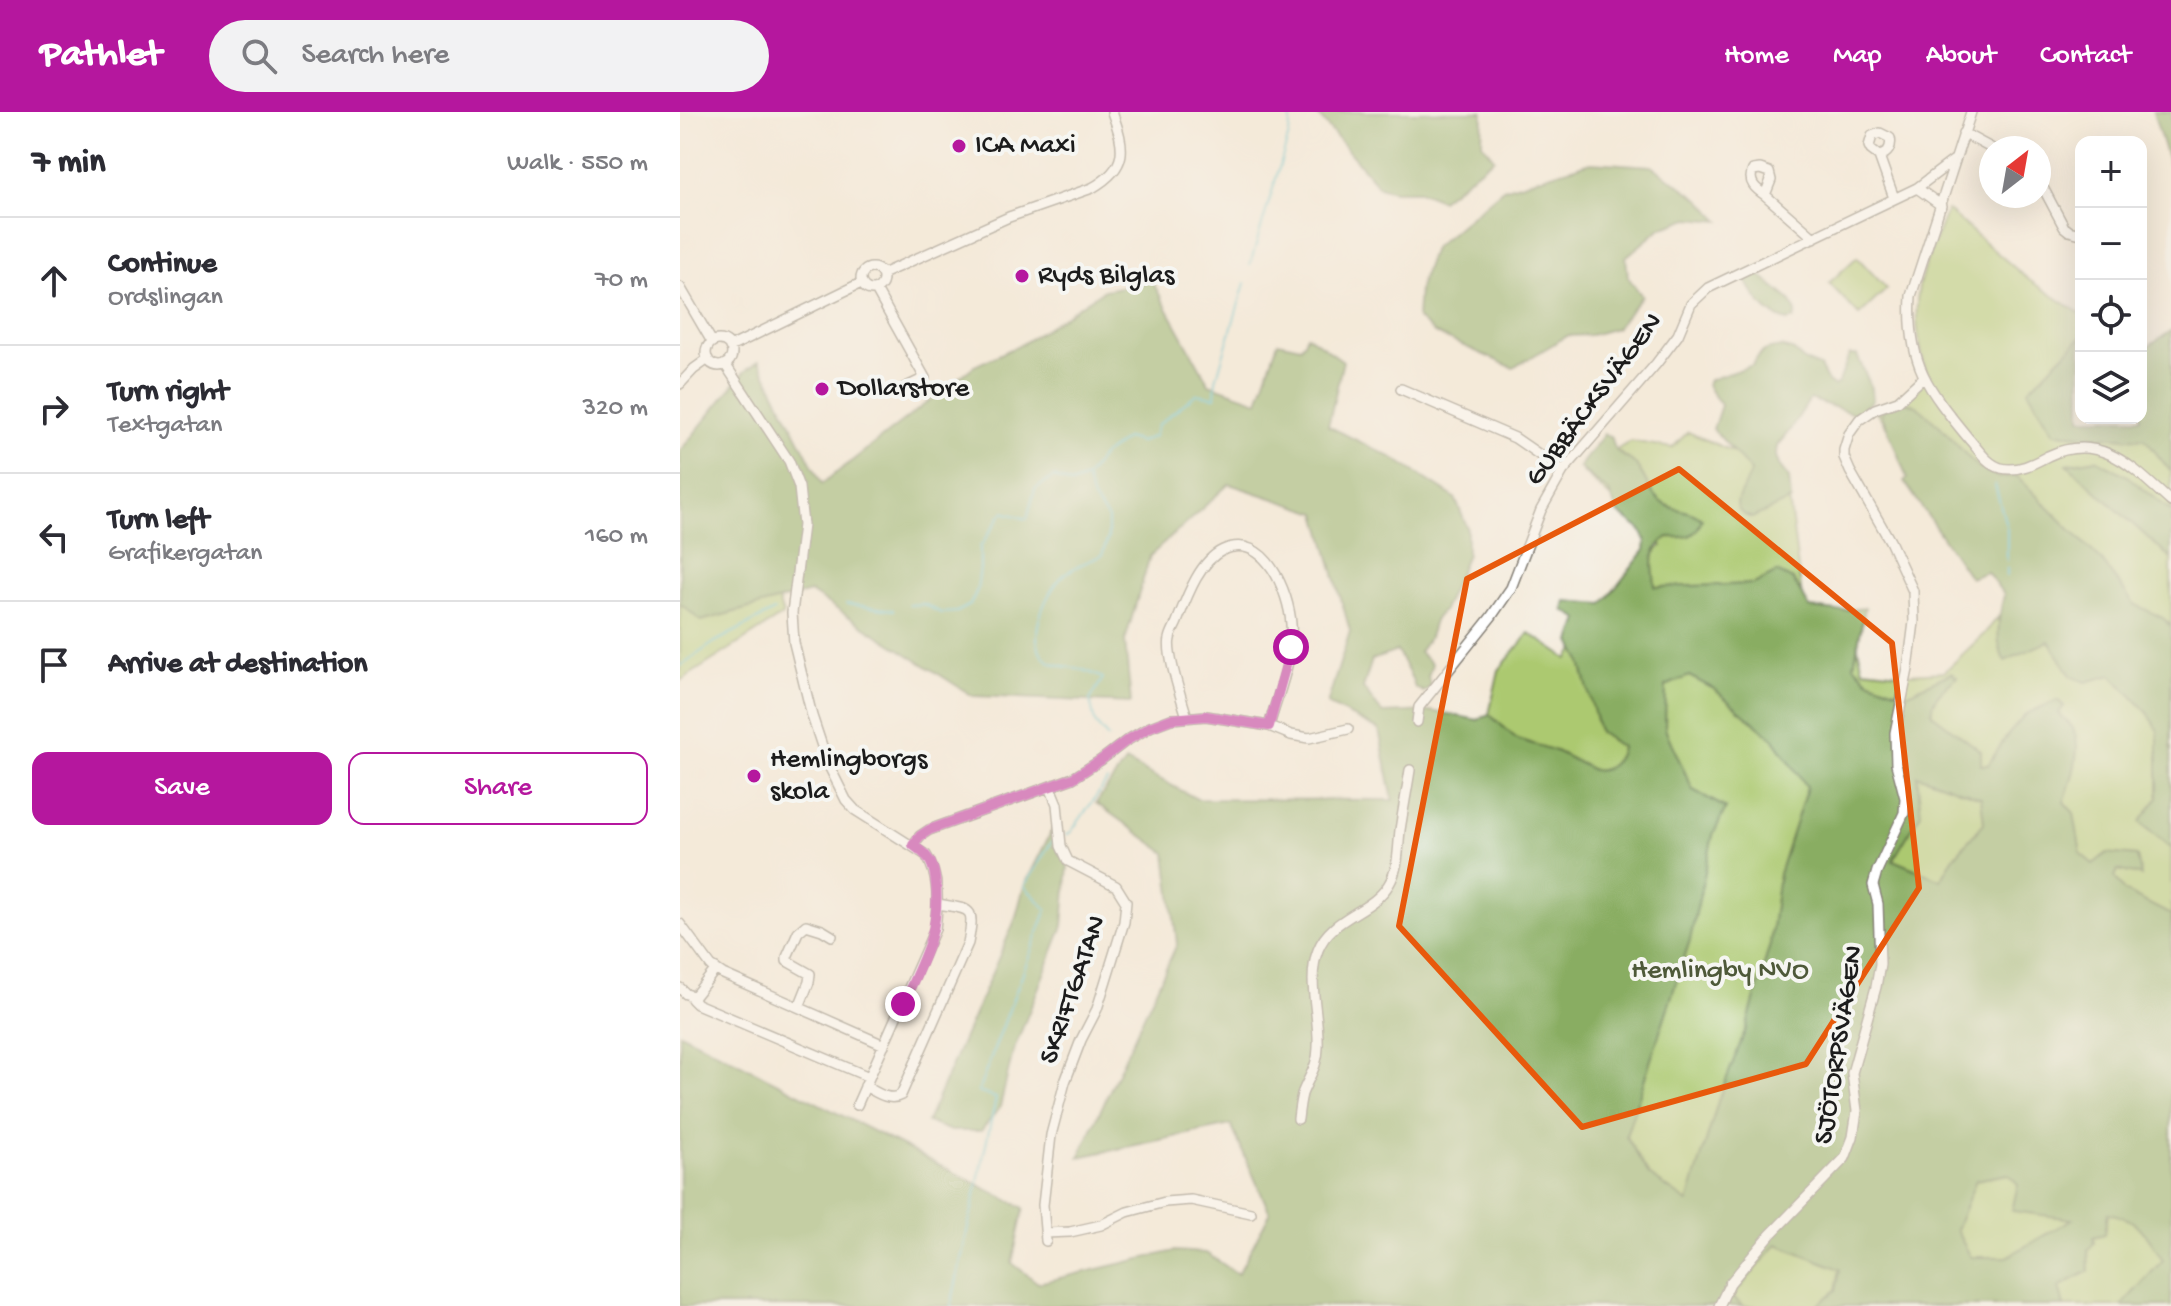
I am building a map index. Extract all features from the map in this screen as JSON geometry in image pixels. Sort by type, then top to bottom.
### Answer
[{"type":"street","points":[[882,274],[1009,217],[1102,182],[1117,168],[1121,158],[1121,139],[1112,112]]},
{"type":"street","points":[[1971,112],[1911,296],[1910,325],[1923,378],[1963,431],[1995,465],[2003,468],[2026,467],[2074,448],[2093,449],[2115,455],[2171,502]]},
{"type":"street","points":[[1963,133],[1979,142]]},
{"type":"street","points":[[1879,156],[1894,198]]},
{"type":"street","name":"GUBBÄCKSVÄGEN","points":[[1417,722],[1419,707],[1511,588],[1541,510],[1563,471],[1656,364],[1678,335],[1691,304],[1699,295],[1917,188],[1954,160]]},
{"type":"street","points":[[1917,188],[1942,206]]},
{"type":"street","points":[[1765,195],[1814,238]]},
{"type":"street","points":[[2051,203],[2064,227],[2075,232]]},
{"type":"street","points":[[866,269],[876,269],[882,274],[882,285],[876,290],[869,290],[861,283],[860,277],[866,269]]},
{"type":"street","points":[[730,347],[861,283]]},
{"type":"street","points":[[680,287],[712,342]]},
{"type":"street","points":[[876,290],[925,378],[894,393]]},
{"type":"street","points":[[720,340],[730,347],[731,357],[725,364],[717,366],[708,359],[706,349],[712,342],[720,340]]},
{"type":"street","points":[[680,384],[708,359]]},
{"type":"street","points":[[725,364],[789,461],[799,487],[803,525],[792,613],[794,643],[812,716],[828,764],[846,800],[855,810],[926,855],[935,876],[938,904],[935,929],[857,1105]]},
{"type":"street","name":"SJÖTORPSVÄGEN","points":[[1719,1306],[1730,1283],[1770,1235],[1845,1158],[1853,1137],[1857,1111],[1852,1073],[1880,964],[1878,904],[1873,885],[1904,813],[1905,798],[1896,764],[1895,733],[1905,690],[1914,622],[1913,591],[1890,541],[1850,471],[1844,450],[1849,434],[1859,420],[1875,409],[1898,401],[1923,378]]},
{"type":"street","points":[[1401,389],[1515,438],[1563,471]]},
{"type":"street","points":[[1187,717],[1169,640],[1190,589],[1207,564],[1222,551],[1240,547],[1259,554],[1273,567],[1286,598],[1291,622],[1291,647],[1269,726]]},
{"type":"street","points":[[913,845],[929,830],[1050,787],[1082,772],[1126,741],[1171,719],[1206,716],[1269,726],[1309,738],[1348,729]]},
{"type":"street","points":[[1298,1119],[1301,1098],[1314,1072],[1319,1046],[1314,997],[1317,952],[1341,921],[1377,899],[1390,884],[1398,856],[1410,770]]},
{"type":"street","name":"SKRIFTGATAN","points":[[1050,787],[1057,804],[1061,846],[1068,861],[1116,886],[1126,902],[1124,922],[1097,1009],[1065,1082],[1051,1135],[1043,1205],[1046,1237],[1101,1225],[1127,1212],[1165,1202],[1191,1200],[1251,1213]]},
{"type":"street","points":[[693,996],[697,1004],[867,1082],[888,1098],[895,1099],[901,1095],[968,943],[973,919],[971,914],[938,904]]},
{"type":"street","points":[[680,924],[716,969],[884,1045]]},
{"type":"street","points":[[799,1007],[810,974],[787,961],[798,932],[806,925],[832,936]]},
{"type":"street","points":[[693,996],[716,969]]},
{"type":"street","points":[[680,988],[693,996]]},
{"type":"highlighted area","points":[[1679,469],[1892,643],[1919,888],[1806,1064],[1582,1127],[1399,926],[1467,579]]},
{"type":"green space","points":[[1315,112],[1483,112],[1482,143],[1494,158],[1441,200],[1418,191],[1393,191],[1379,187]]},
{"type":"green space","points":[[2153,112],[2171,112],[2171,172]]},
{"type":"green space","points":[[1591,162],[1652,166],[1701,200],[1720,221],[1689,218],[1661,228],[1626,257],[1628,277],[1642,296],[1616,328],[1591,335],[1567,336],[1513,368],[1434,333],[1417,318],[1419,288],[1433,248],[1503,189]]},
{"type":"green space","name":"Hemlingby NVO","points":[[1947,210],[2029,280],[2075,310],[2075,424],[2147,424],[2147,348],[2171,331],[2171,1306],[1241,1306],[1485,732],[1499,670],[1529,633],[1568,659],[1626,578],[1662,546],[1582,471],[1631,441],[1672,448],[1688,432],[1766,466],[1787,484],[1804,613],[1850,614],[1863,669],[1908,674],[1944,672],[1998,617],[1998,620],[2013,606],[1875,410],[1907,392],[1926,373],[1917,308],[1924,267]]},
{"type":"green space","points":[[1857,257],[1887,289],[1859,315],[1829,283]]},
{"type":"green space","points":[[1756,272],[1790,300],[1796,312],[1794,319],[1788,321],[1773,315],[1762,305],[1745,279],[1748,273]]},
{"type":"green space","points":[[1152,281],[1209,384],[1258,401],[1278,342],[1301,347],[1307,335],[1343,361],[1328,426],[1395,459],[1455,498],[1467,527],[1467,554],[1443,611],[1435,619],[1428,639],[1419,652],[1432,664],[1428,677],[1431,686],[1424,692],[1415,688],[1397,651],[1372,660],[1363,688],[1382,713],[1431,711],[1478,720],[1489,714],[1517,739],[1556,751],[1593,770],[1603,770],[1615,761],[1621,747],[1599,732],[1580,659],[1571,642],[1579,619],[1564,610],[1566,601],[1603,604],[1645,550],[1646,541],[1641,530],[1617,512],[1609,492],[1579,467],[1604,434],[1611,436],[1617,450],[1635,464],[1660,501],[1702,519],[1694,533],[1686,537],[1668,537],[1661,542],[1653,559],[1655,587],[1754,584],[1777,572],[1793,580],[1810,608],[1837,611],[1865,608],[1854,665],[1868,680],[1906,694],[1951,673],[1957,677],[1936,698],[1932,714],[1981,751],[1981,765],[1988,765],[2026,714],[2057,700],[2064,706],[2059,713],[2072,727],[2077,754],[2064,802],[2074,813],[2081,854],[2093,864],[2107,853],[2137,856],[2141,876],[2118,870],[2115,877],[2124,891],[2171,915],[2171,1306],[2121,1306],[2163,1260],[2147,1235],[2135,1224],[2108,1213],[2105,1234],[2093,1237],[2094,1243],[2088,1250],[2089,1271],[2059,1287],[2064,1306],[1817,1306],[1836,1290],[1840,1269],[1777,1244],[1732,1297],[1743,1306],[680,1306],[680,1033],[1024,1208],[1012,1263],[1038,1283],[1175,1251],[1206,1253],[1238,1274],[1270,1213],[1231,1125],[1079,1157],[1177,944],[1166,853],[1096,803],[1126,761],[1197,799],[1393,800],[1379,730],[1327,704],[1350,631],[1317,513],[1229,484],[1150,556],[1125,641],[1131,703],[973,696],[810,592],[701,621],[680,603],[680,451],[744,372],[759,361],[822,484],[974,366],[1022,344],[1104,290]],"holes":[[[1689,676],[1714,689],[1774,739],[1807,787],[1779,874],[1770,944],[1746,1029],[1719,1098],[1688,1202],[1649,1175],[1626,1136],[1690,940],[1713,835],[1726,808],[1693,790],[1665,729],[1666,686]],[[1917,775],[1981,798],[1984,823],[1953,858],[1941,880],[1893,860],[1921,813]],[[2008,1174],[2018,1184],[2012,1211],[2072,1219],[2007,1257],[1971,1257],[1956,1230],[1976,1180]]]},
{"type":"green space","points":[[2171,331],[2171,472],[2145,439],[2054,433],[2028,390],[2075,343],[2075,424],[2147,424],[2147,348]]},
{"type":"green space","points":[[1782,347],[1820,367],[1828,382],[1834,386],[1839,382],[1849,355],[1857,355],[1870,384],[1873,401],[1854,414],[1810,399],[1777,446],[1779,465],[1789,478],[1791,500],[1752,518],[1738,509],[1737,503],[1751,471],[1713,429],[1721,405],[1707,384],[1709,380],[1753,365],[1764,351]]},
{"type":"green space","points":[[1901,400],[1917,406],[1940,426],[1977,467],[1999,478],[2017,476],[2101,560],[2134,604],[2163,618],[2171,626],[2171,848],[2140,822],[2158,798],[2158,730],[2148,713],[2112,675],[2086,682],[2072,677],[2049,641],[2005,661],[1999,638],[2004,595],[1987,572],[1970,578],[1904,481],[1907,478],[1881,412]]},
{"type":"green space","points":[[2096,459],[2126,475],[2171,511],[2171,559],[2067,464]]},
{"type":"green space","points":[[778,600],[783,615],[680,681],[680,602],[701,621]]},
{"type":"green space","points":[[1053,828],[1056,847],[1068,865],[1063,926],[1013,1052],[1000,1107],[981,1131],[951,1131],[927,1122],[1015,920],[1024,886]]},
{"type":"waterway","points":[[1250,265],[1289,135],[1291,112]]},
{"type":"waterway","points":[[909,605],[924,604],[941,613],[957,612],[970,605],[977,590],[980,547],[1003,512],[1027,519],[1035,489],[1054,477],[1071,484],[1086,478],[1103,455],[1127,438],[1140,442],[1154,436],[1158,425],[1196,394],[1215,397],[1216,380],[1245,283]]},
{"type":"waterway","points":[[1086,478],[1093,499],[1108,519],[1108,538],[1102,555],[1072,569],[1050,593],[1039,618],[1038,644],[1050,662],[1103,678],[1090,700],[1095,723],[1108,738]]},
{"type":"waterway","points":[[1995,485],[2007,529],[2007,561]]},
{"type":"waterway","points":[[2007,568],[2007,576]]},
{"type":"waterway","points":[[846,604],[893,610]]},
{"type":"waterway","points":[[680,666],[715,642],[774,611]]},
{"type":"waterway","points":[[1066,835],[1107,781]]},
{"type":"waterway","points":[[951,1306],[996,1098],[978,1092],[1047,909],[1024,886],[1054,841]]},
{"type":"place","name":"ICA Maxi","points":[[959,146]]},
{"type":"place","name":"Ryds Bilglas","points":[[1022,276]]},
{"type":"place","name":"Dollarstore","points":[[822,389]]},
{"type":"place","name":"Hemlingborgs skola","points":[[754,776]]},
{"type":"route","points":[[903,1004],[935,929],[938,904],[932,864],[913,845],[920,836],[929,830],[1073,778],[1126,741],[1171,719],[1206,716],[1269,726],[1291,647]]}]
